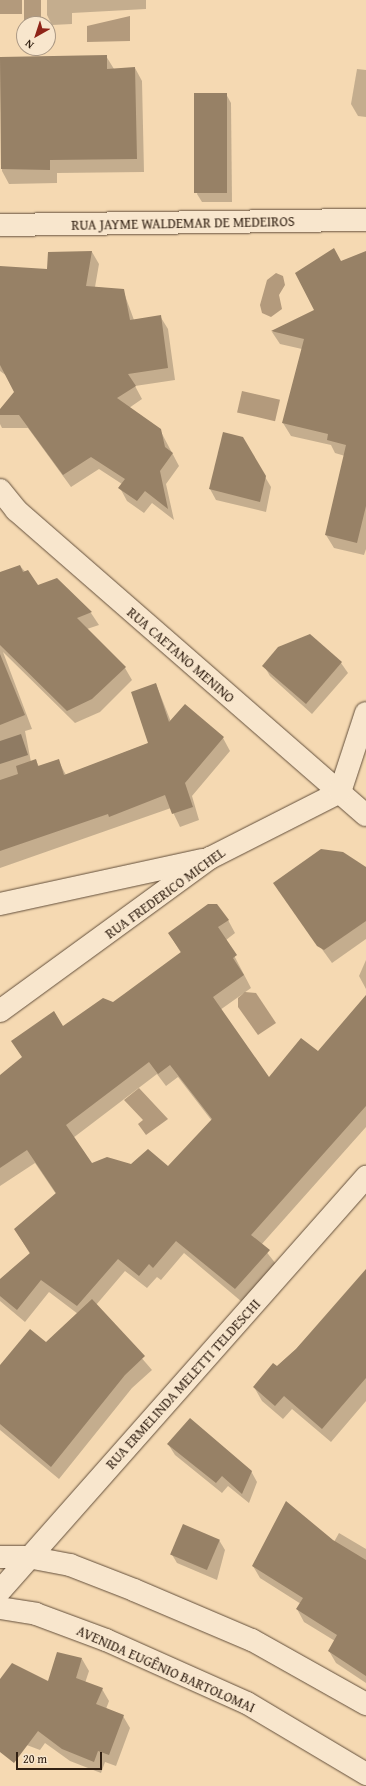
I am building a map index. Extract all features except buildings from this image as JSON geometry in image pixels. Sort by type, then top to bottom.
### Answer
[{"type":"street","name":"RUA JAYME WALDEMAR DE MEDEIROS","points":[[0,225],[366,220]]},
{"type":"street","name":"RUA CAETANO MENINO","points":[[0,490],[8,513],[366,815]]},
{"type":"street","points":[[340,792],[366,713]]},
{"type":"street","name":"RUA FREDERICO MICHEL","points":[[0,1011],[210,858],[340,792]]},
{"type":"street","points":[[0,904],[210,858]]},
{"type":"street","name":"RUA ERMELINDA MELETTI TELDESCHI","points":[[0,1591],[28,1557],[366,1177]]},
{"type":"street","points":[[0,1557],[28,1557],[70,1565],[252,1640],[366,1704]]},
{"type":"street","name":"AVENIDA EUGÊNIO BARTOLOMAI","points":[[0,1608],[36,1614],[106,1640],[247,1703],[366,1774]]},
{"type":"shaded area","points":[[0,0],[22,0],[22,14],[0,14]]},
{"type":"shaded area","points":[[24,0],[41,0],[41,16],[24,16]]},
{"type":"shaded area","points":[[130,16],[130,41],[87,42],[87,26]]},
{"type":"shaded area","points":[[276,273],[283,276],[285,285],[279,295],[282,309],[271,317],[262,313],[260,305],[267,280]]},
{"type":"shaded area","points":[[242,391],[280,400],[275,421],[237,412]]},
{"type":"shaded area","points":[[21,734],[28,755],[0,764],[0,741]]},
{"type":"shaded area","points":[[245,992],[256,993],[276,1023],[258,1035],[238,1007],[238,998]]},
{"type":"shaded area","points":[[139,1088],[168,1119],[146,1135],[138,1124],[143,1120],[124,1100]]}]
